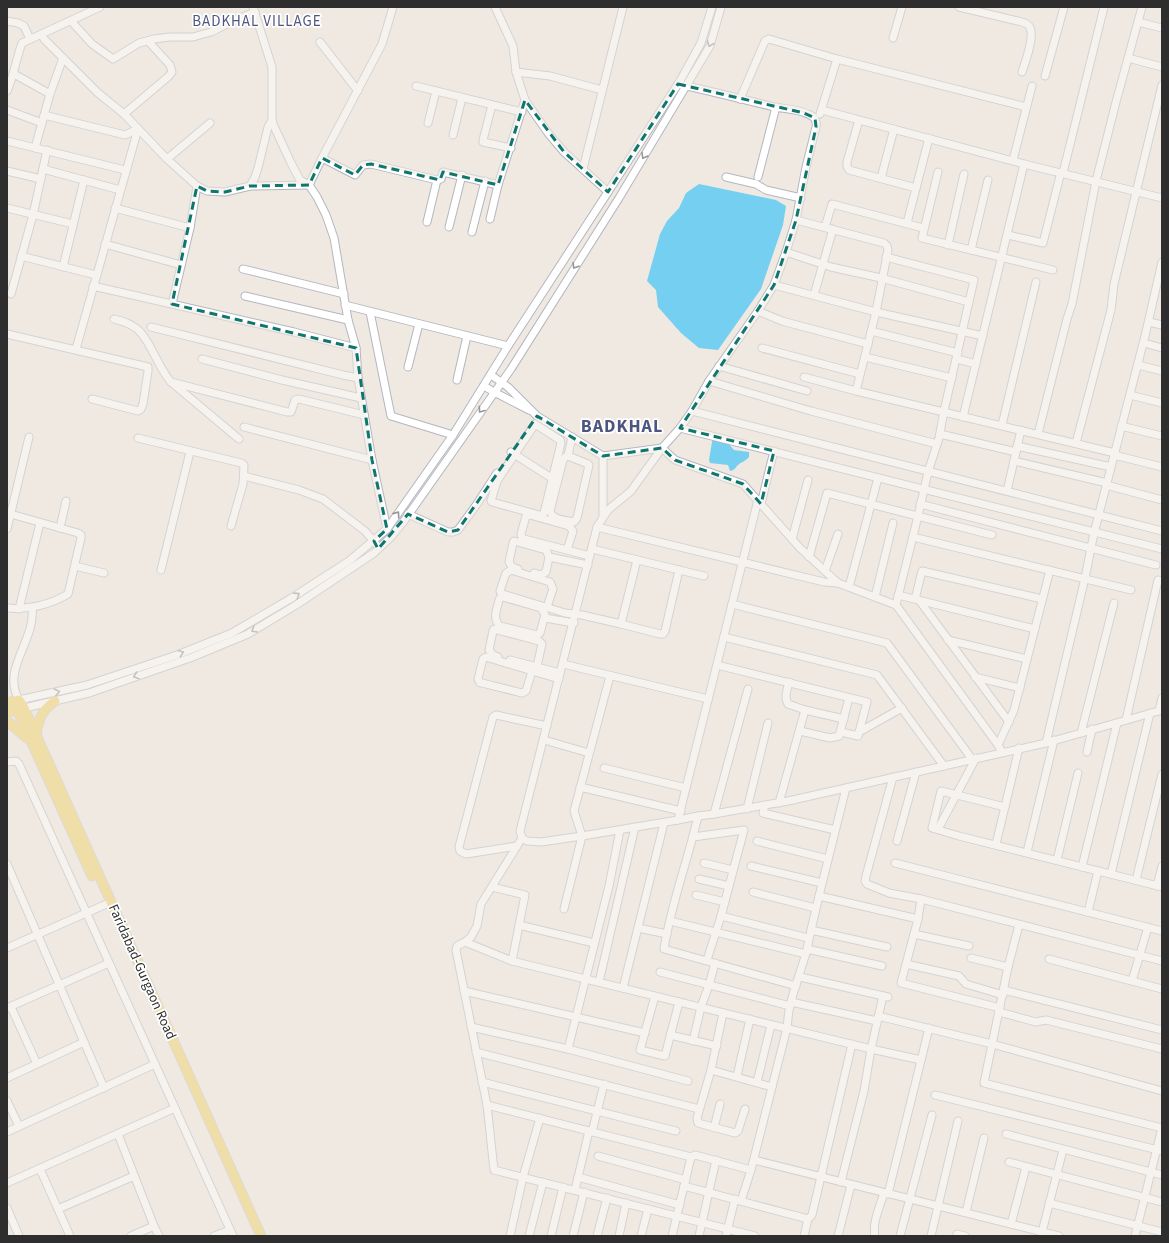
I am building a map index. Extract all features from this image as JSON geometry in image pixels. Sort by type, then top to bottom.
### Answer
[{"type":"main road","points":[[7,721],[34,739],[38,722],[44,710],[54,701]]},
{"type":"main road","points":[[7,712],[16,704]]},
{"type":"main road","name":"Faridabad-Gurgaon Road","points":[[16,704],[34,739],[261,1236]]},
{"type":"main road","name":"Faridabad-Gurgaon Road","points":[[108,903],[255,1236]]},
{"type":"street","points":[[7,91],[14,74],[22,43],[100,7]]},
{"type":"street","points":[[309,185],[382,44],[393,7]]},
{"type":"street","points":[[495,7],[513,46],[516,72],[525,100],[548,133],[564,152],[608,192]]},
{"type":"street","points":[[583,169],[623,7]]},
{"type":"street","points":[[16,704],[87,685],[177,655],[232,634],[349,561],[387,529],[453,434],[508,346],[678,84],[701,43],[712,7]]},
{"type":"street","points":[[16,704],[54,701],[88,693],[190,658],[248,634],[296,605],[374,553],[391,536],[408,514],[510,369],[611,211],[710,46],[721,7]]},
{"type":"street","points":[[893,38],[902,7]]},
{"type":"street","points":[[959,7],[1022,22],[1030,27],[1032,36],[1022,72]]},
{"type":"street","points":[[1046,76],[1064,7]]},
{"type":"street","points":[[1008,235],[1043,243],[1104,7]]},
{"type":"street","points":[[1038,434],[1072,304],[1096,181],[1142,7]]},
{"type":"street","points":[[71,21],[86,39],[111,59],[139,43],[170,37],[193,37],[210,32],[254,9],[272,67],[272,120],[300,180],[309,185],[317,197],[334,238],[345,305],[356,348],[358,378],[372,460],[387,529]]},
{"type":"street","points":[[7,22],[18,23],[24,26],[30,39]]},
{"type":"street","points":[[1138,22],[1162,28]]},
{"type":"street","points":[[42,34],[44,39],[98,93],[124,114],[197,186],[207,191],[225,192],[250,186],[309,185]]},
{"type":"street","points":[[740,99],[766,40],[1026,108]]},
{"type":"street","points":[[124,114],[172,72],[170,65],[148,41]]},
{"type":"street","points":[[320,42],[358,91]]},
{"type":"street","points":[[35,148],[50,94],[63,58]]},
{"type":"street","points":[[1128,58],[1162,67]]},
{"type":"street","points":[[815,118],[822,110],[837,59]]},
{"type":"street","points":[[516,72],[550,76],[602,90]]},
{"type":"street","points":[[14,74],[50,94]]},
{"type":"street","points":[[678,84],[804,112],[815,118],[817,122],[816,127],[806,167],[796,220],[774,285],[758,311],[709,381],[692,411],[680,428],[662,448],[631,491],[608,510],[597,527],[548,726],[520,831],[522,838],[527,841],[541,842],[635,828],[779,803],[1046,743],[1160,710],[1162,698]]},
{"type":"street","points":[[416,86],[522,112]]},
{"type":"street","points":[[1013,160],[1032,86]]},
{"type":"street","points":[[1076,443],[1111,310],[1114,284],[1161,89]]},
{"type":"street","points":[[428,123],[436,91]]},
{"type":"street","points":[[454,135],[462,98]]},
{"type":"street","points":[[490,219],[498,184],[525,100]]},
{"type":"street","points":[[492,105],[483,142],[510,148]]},
{"type":"street","points":[[758,177],[776,107]]},
{"type":"street","points":[[7,110],[42,123]]},
{"type":"street","points":[[822,110],[1024,164],[1162,198]]},
{"type":"street","points":[[44,115],[125,135],[138,129]]},
{"type":"street","points":[[250,186],[255,177],[268,127],[272,120]]},
{"type":"street","points":[[859,120],[847,162],[847,166],[850,170],[916,188]]},
{"type":"street","points":[[168,159],[210,123]]},
{"type":"street","points":[[76,349],[138,129]]},
{"type":"street","points":[[881,178],[894,129]]},
{"type":"street","points":[[907,223],[929,138]]},
{"type":"street","points":[[7,141],[126,170]]},
{"type":"street","points":[[11,294],[33,215],[47,150]]},
{"type":"street","points":[[322,158],[355,175],[363,165],[371,164],[437,180]]},
{"type":"street","points":[[963,417],[1024,164]]},
{"type":"street","points":[[43,169],[120,190]]},
{"type":"street","points":[[7,171],[41,179]]},
{"type":"street","points":[[427,222],[437,180],[441,179],[443,172],[498,184]]},
{"type":"street","points":[[938,172],[923,228],[922,238],[1053,270]]},
{"type":"street","points":[[948,245],[964,174]]},
{"type":"street","points":[[449,227],[462,175]]},
{"type":"street","points":[[726,177],[756,184],[766,190],[801,198]]},
{"type":"street","points":[[63,267],[84,180]]},
{"type":"street","points":[[971,250],[988,180]]},
{"type":"street","points":[[472,232],[485,181]]},
{"type":"street","points":[[172,304],[190,228],[197,186]]},
{"type":"street","points":[[825,228],[832,204],[923,228]]},
{"type":"street","points":[[7,208],[73,224]]},
{"type":"street","points":[[115,208],[190,228]]},
{"type":"street","points":[[796,220],[884,243],[887,246],[888,250],[881,278],[876,312],[856,391]]},
{"type":"street","points":[[814,295],[833,230]]},
{"type":"street","points":[[105,244],[181,265]]},
{"type":"street","points":[[786,252],[823,264],[969,302]]},
{"type":"street","points":[[21,256],[96,276]]},
{"type":"street","points":[[886,258],[974,280],[940,434],[928,472],[896,605]]},
{"type":"street","points":[[1046,743],[1085,578],[1090,547],[1144,343],[1162,262]]},
{"type":"street","points":[[243,269],[344,294]]},
{"type":"street","points":[[1002,425],[1036,282]]},
{"type":"street","points":[[774,285],[876,312],[983,336]]},
{"type":"street","points":[[93,286],[294,332],[356,348]]},
{"type":"street","points":[[245,296],[348,320]]},
{"type":"street","points":[[345,305],[508,346]]},
{"type":"street","points":[[758,311],[782,321],[868,344]]},
{"type":"street","points":[[370,312],[391,416],[453,434]]},
{"type":"street","points":[[114,319],[128,323],[138,329],[144,335],[165,375],[171,382],[239,439]]},
{"type":"street","points":[[1149,322],[1162,325]]},
{"type":"street","points":[[408,367],[419,324]]},
{"type":"street","points":[[151,327],[358,378]]},
{"type":"street","points":[[871,331],[958,356],[976,364]]},
{"type":"street","points":[[7,334],[148,366],[143,404],[141,409],[138,411],[92,399]]},
{"type":"street","points":[[457,380],[467,336]]},
{"type":"street","points":[[1144,343],[1162,348]]},
{"type":"street","points":[[762,348],[860,374]]},
{"type":"street","points":[[865,357],[952,378]]},
{"type":"street","points":[[202,359],[302,385],[361,398]]},
{"type":"street","points":[[1138,364],[1162,371]]},
{"type":"street","points":[[719,366],[806,391]]},
{"type":"street","points":[[491,375],[517,395],[530,411]]},
{"type":"street","points":[[804,377],[963,417],[1076,443],[1162,467]]},
{"type":"street","points":[[709,381],[811,411],[937,444]]},
{"type":"street","points":[[171,382],[287,412],[291,412],[295,400],[299,399],[364,415]]},
{"type":"street","points":[[484,386],[530,411],[603,456],[662,448]]},
{"type":"street","points":[[1130,395],[1162,403]]},
{"type":"street","points":[[692,411],[1162,531]]},
{"type":"street","points":[[408,514],[448,532],[458,530],[477,504],[513,453],[533,425],[537,424],[560,440],[561,443],[553,479],[544,513],[542,515],[492,502],[497,480],[513,453],[537,416]]},
{"type":"street","points":[[1122,426],[1162,436]]},
{"type":"street","points":[[244,428],[372,460]]},
{"type":"street","points":[[680,428],[1162,549]]},
{"type":"street","points":[[1007,491],[1021,430]]},
{"type":"street","points":[[940,434],[1111,467]]},
{"type":"street","points":[[7,529],[9,514],[29,437]]},
{"type":"street","points":[[568,456],[589,465],[577,518],[574,522],[554,517],[550,513],[563,460],[568,456],[572,437]]},
{"type":"street","points":[[138,438],[244,465],[244,476],[231,526]]},
{"type":"street","points":[[662,448],[675,460],[743,484],[809,557],[838,583]]},
{"type":"street","points":[[678,820],[742,562],[774,451]]},
{"type":"street","points":[[161,570],[190,452]]},
{"type":"street","points":[[513,453],[553,479]]},
{"type":"street","points":[[603,456],[603,516]]},
{"type":"street","points":[[1014,461],[1106,484],[1162,500]]},
{"type":"street","points":[[244,476],[292,488],[323,499],[365,531],[374,541],[378,549]]},
{"type":"street","points":[[850,587],[878,478]]},
{"type":"street","points":[[792,539],[808,480]]},
{"type":"street","points":[[809,557],[826,493],[992,535]]},
{"type":"street","points":[[60,528],[66,501]]},
{"type":"street","points":[[920,504],[1156,565]]},
{"type":"street","points":[[7,608],[32,608],[68,594],[76,566],[81,535],[9,514]]},
{"type":"street","points":[[567,550],[572,531],[569,526],[530,515],[526,516],[521,534],[522,538],[567,550],[591,552],[637,560],[704,576]]},
{"type":"street","points":[[19,609],[40,523]]},
{"type":"street","points":[[875,597],[894,523]]},
{"type":"street","points":[[597,527],[824,582],[838,583],[896,605],[998,744],[1002,752]]},
{"type":"street","points":[[825,571],[838,534]]},
{"type":"street","points":[[913,537],[1131,590]]},
{"type":"street","points":[[514,541],[546,550],[549,557],[546,572],[542,575],[515,568],[509,562],[512,543],[514,541]]},
{"type":"street","points":[[549,557],[588,565]]},
{"type":"street","points":[[621,624],[637,560]]},
{"type":"street","points":[[76,566],[104,573]]},
{"type":"street","points":[[547,607],[553,589],[550,582],[511,570],[506,573],[500,591],[502,594],[565,613],[576,614],[663,634],[665,631],[679,570]]},
{"type":"street","points":[[998,744],[1014,710],[1050,570]]},
{"type":"street","points":[[1009,722],[917,600],[922,571],[1042,599]]},
{"type":"street","points":[[1126,720],[1158,580],[1162,581]]},
{"type":"street","points":[[898,595],[1035,629]]},
{"type":"street","points":[[503,597],[541,608],[544,611],[545,618],[538,635],[500,626],[496,623],[495,618],[498,600],[503,597]]},
{"type":"street","points":[[1081,733],[1114,603]]},
{"type":"street","points":[[732,604],[887,643],[974,759]]},
{"type":"street","points":[[16,704],[13,679],[18,658],[32,624],[32,608]]},
{"type":"street","points":[[545,618],[574,623]]},
{"type":"street","points":[[534,668],[484,657],[478,680],[480,683],[522,693],[526,691],[534,668],[542,648],[542,644],[539,641],[494,629],[489,650],[492,655],[534,668],[560,676]]},
{"type":"street","points":[[724,637],[877,675],[944,766]]},
{"type":"street","points":[[948,640],[1027,659]]},
{"type":"street","points":[[563,664],[708,700]]},
{"type":"street","points":[[717,665],[867,702],[859,732]]},
{"type":"street","points":[[564,908],[582,836],[574,811],[610,676]]},
{"type":"street","points":[[975,677],[1020,688]]},
{"type":"street","points":[[789,682],[786,695],[788,704],[805,710],[844,719]]},
{"type":"street","points":[[714,814],[748,689]]},
{"type":"street","points":[[800,731],[830,738],[839,736],[849,698]]},
{"type":"street","points":[[841,732],[858,736],[859,732],[902,708]]},
{"type":"street","points":[[779,803],[805,710]]},
{"type":"street","points":[[1111,874],[1150,713]]},
{"type":"street","points":[[517,846],[466,854],[460,851],[493,717],[496,715],[548,726]]},
{"type":"street","points":[[746,809],[768,723]]},
{"type":"street","points":[[1082,866],[1117,723]]},
{"type":"street","points":[[1087,752],[1092,730]]},
{"type":"street","points":[[544,740],[589,753]]},
{"type":"street","points":[[1027,852],[1054,740]]},
{"type":"street","points":[[996,844],[1019,748]]},
{"type":"street","points":[[938,829],[957,795],[974,759]]},
{"type":"street","points":[[7,762],[16,761],[19,764],[232,1233],[214,1236]]},
{"type":"street","points":[[604,768],[686,788]]},
{"type":"street","points":[[897,842],[916,772]]},
{"type":"street","points":[[1057,860],[1078,773]]},
{"type":"street","points":[[1136,880],[1162,774]]},
{"type":"street","points":[[893,777],[865,881],[870,886],[1162,961]]},
{"type":"street","points":[[580,787],[681,811]]},
{"type":"street","points":[[727,1233],[754,1160],[787,1028],[790,1004],[800,978],[815,908],[846,788]]},
{"type":"street","points":[[1005,807],[941,791],[932,828],[1160,886],[1162,866]]},
{"type":"street","points":[[765,805],[763,813],[836,830]]},
{"type":"street","points":[[698,816],[664,949],[796,986]]},
{"type":"street","points":[[622,988],[664,822]]},
{"type":"street","points":[[600,982],[635,828]]},
{"type":"street","points":[[568,1049],[609,886],[620,830]]},
{"type":"street","points":[[693,838],[744,830],[725,902],[707,960]]},
{"type":"street","points":[[522,838],[481,904],[477,926],[471,937],[457,946],[456,950],[487,1105],[494,1170],[678,1216],[703,1223],[727,1233],[755,1236]]},
{"type":"street","points":[[758,841],[828,859]]},
{"type":"street","points":[[704,863],[733,870]]},
{"type":"street","points":[[895,863],[1162,931]]},
{"type":"street","points":[[7,864],[104,1088]]},
{"type":"street","points":[[751,866],[822,883]]},
{"type":"street","points":[[1088,912],[1098,871]]},
{"type":"street","points":[[699,879],[729,886]]},
{"type":"street","points":[[492,887],[525,895],[512,961]]},
{"type":"street","points":[[753,892],[815,908]]},
{"type":"street","points":[[696,895],[725,902]]},
{"type":"street","points":[[819,896],[918,919]]},
{"type":"street","points":[[921,899],[918,919],[901,983],[999,1010],[1036,1022],[1046,1020],[1162,1049]]},
{"type":"street","points":[[7,948],[108,903]]},
{"type":"street","points":[[721,916],[808,938]]},
{"type":"street","points":[[670,921],[806,952],[882,966]]},
{"type":"street","points":[[519,925],[594,943]]},
{"type":"street","points":[[1019,925],[1008,967],[1004,993],[984,1083],[1162,1128],[1159,1150],[1144,1198],[1135,1236]]},
{"type":"street","points":[[1132,981],[1148,927]]},
{"type":"street","points":[[638,928],[667,934]]},
{"type":"street","points":[[811,930],[887,947]]},
{"type":"street","points":[[914,934],[969,946]]},
{"type":"street","points":[[465,942],[512,961],[771,1025],[921,1060]]},
{"type":"street","points":[[970,958],[1008,967]]},
{"type":"street","points":[[1049,958],[1162,989]]},
{"type":"street","points":[[37,1064],[9,1008],[109,963]]},
{"type":"street","points":[[693,1041],[701,1007],[715,963]]},
{"type":"street","points":[[906,964],[959,976],[966,984],[1162,1030]]},
{"type":"street","points":[[660,972],[790,1004],[929,1028],[1162,1091]]},
{"type":"street","points":[[800,978],[885,996],[878,1018],[864,1091],[841,1182]]},
{"type":"street","points":[[464,991],[645,1033]]},
{"type":"street","points":[[655,996],[640,1050],[665,1056],[679,1002]]},
{"type":"street","points":[[723,1013],[717,1046],[699,1109],[697,1118],[698,1123],[734,1133],[738,1131],[745,1108]]},
{"type":"street","points":[[736,1076],[750,1019]]},
{"type":"street","points":[[757,1082],[771,1025]]},
{"type":"street","points":[[471,1027],[568,1049],[688,1081]]},
{"type":"street","points":[[875,1236],[875,1224],[886,1194],[929,1028]]},
{"type":"street","points":[[670,1036],[717,1046]]},
{"type":"street","points":[[7,1078],[84,1042]]},
{"type":"street","points":[[804,1236],[808,1219],[812,1215],[852,1044]]},
{"type":"street","points":[[476,1052],[699,1109]]},
{"type":"street","points":[[7,1132],[155,1064]]},
{"type":"street","points":[[711,1070],[772,1086]]},
{"type":"street","points":[[482,1082],[676,1131]]},
{"type":"street","points":[[575,1190],[604,1084]]},
{"type":"street","points":[[935,1095],[1159,1150]]},
{"type":"street","points":[[7,1101],[19,1126]]},
{"type":"street","points":[[714,1128],[720,1104]]},
{"type":"street","points":[[487,1105],[691,1157],[695,1155],[751,1170]]},
{"type":"street","points":[[7,1183],[175,1108]]},
{"type":"street","points":[[900,1236],[932,1115]]},
{"type":"street","points":[[510,1236],[523,1177],[540,1118]]},
{"type":"street","points":[[931,1236],[958,1121]]},
{"type":"street","points":[[118,1134],[159,1236]]},
{"type":"street","points":[[1006,1134],[1162,1175]]},
{"type":"street","points":[[966,1212],[984,1138]]},
{"type":"street","points":[[1042,1232],[1063,1150]]},
{"type":"street","points":[[598,1156],[685,1183],[710,1193],[808,1219]]},
{"type":"street","points":[[672,1236],[691,1157]]},
{"type":"street","points":[[699,1236],[710,1193],[716,1160]]},
{"type":"street","points":[[754,1160],[1059,1236]]},
{"type":"street","points":[[1009,1162],[1162,1202]]},
{"type":"street","points":[[1012,1224],[1026,1167]]},
{"type":"street","points":[[40,1168],[70,1236]]},
{"type":"street","points":[[58,1209],[134,1176]]},
{"type":"street","points":[[578,1177],[680,1205]]},
{"type":"street","points":[[529,1236],[543,1182]]},
{"type":"street","points":[[838,1236],[851,1185]]},
{"type":"street","points":[[551,1236],[563,1187]]},
{"type":"street","points":[[573,1236],[584,1192]]},
{"type":"street","points":[[597,1236],[607,1198]]},
{"type":"street","points":[[619,1236],[626,1203]]},
{"type":"street","points":[[1049,1203],[1162,1232]]},
{"type":"street","points":[[7,1208],[19,1236]]},
{"type":"street","points":[[641,1236],[648,1209]]},
{"type":"street","points":[[131,1236],[154,1226]]},
{"type":"street","points":[[957,1234],[965,1236]]},
{"type":"highlighted area","points":[[678,84],[804,113],[815,118],[816,127],[796,220],[774,285],[680,428],[774,451],[761,504],[743,484],[675,460],[662,448],[603,456],[537,416],[458,530],[448,532],[408,514],[378,549],[374,541],[387,529],[372,460],[356,348],[172,304],[197,186],[207,191],[225,192],[250,186],[309,185],[322,158],[355,175],[363,165],[371,164],[440,180],[443,172],[498,185],[525,100],[564,152],[608,192]]},
{"type":"water","points":[[699,184],[776,200],[786,206],[783,225],[761,289],[718,350],[699,348],[681,333],[658,307],[656,290],[647,281],[660,234],[667,221],[679,208],[686,193]]},
{"type":"water","points":[[713,436],[727,442],[734,450],[749,452],[749,457],[730,471],[728,465],[710,463],[709,460]]},
{"type":"district","name":"BADKHAL VILLAGE","points":[[257,21]]},
{"type":"district","name":"BADKHAL","points":[[622,426]]}]
